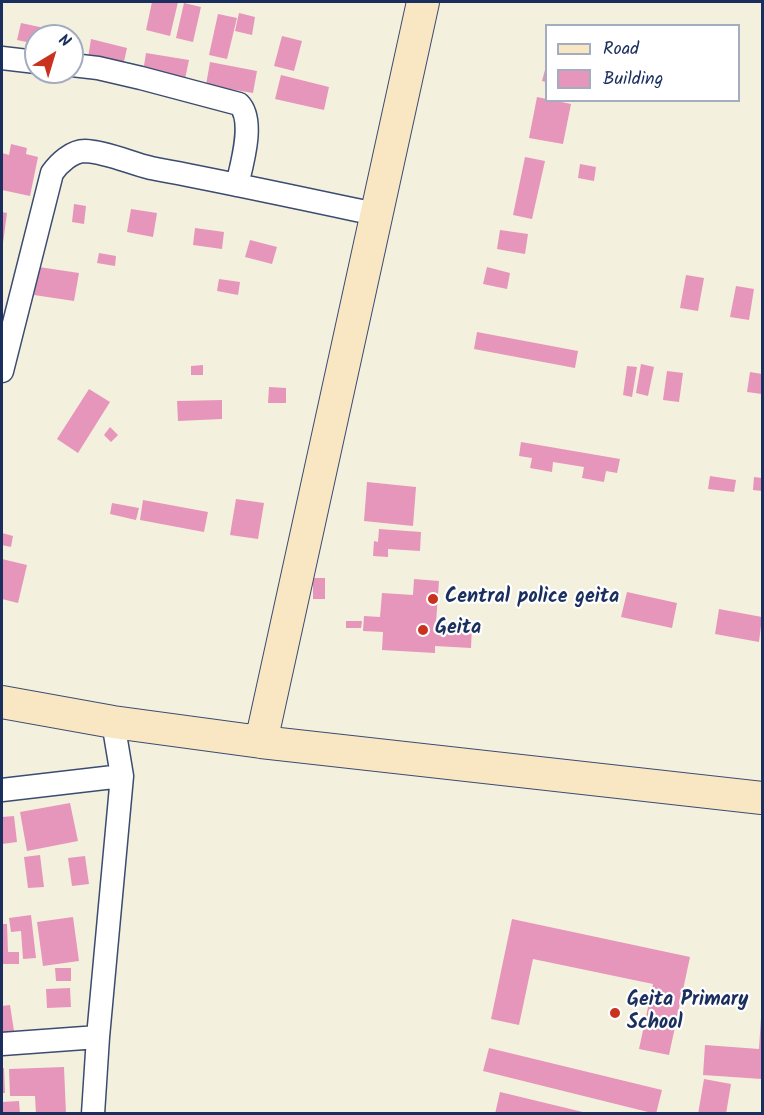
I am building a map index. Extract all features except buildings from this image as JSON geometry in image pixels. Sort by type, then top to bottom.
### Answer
[{"type":"street","points":[[261,742],[423,2]]},
{"type":"street","points":[[2,58],[24,61]]},
{"type":"street","points":[[84,66],[141,78],[239,104],[246,115],[246,123],[245,146],[237,185]]},
{"type":"street","points":[[2,371],[50,180],[56,167],[63,161],[84,151],[144,166],[375,214]]},
{"type":"street","points":[[2,702],[113,722],[261,742],[762,798]]},
{"type":"street","points":[[93,1113],[122,776],[113,722]]},
{"type":"street","points":[[2,790],[122,776]]},
{"type":"street","points":[[2,1044],[98,1037]]},
{"type":"place","name":"Central police geita","points":[[433,599]]},
{"type":"place","name":"Geita","points":[[423,630]]},
{"type":"place","name":"Geita Primary School","points":[[615,1013]]}]
